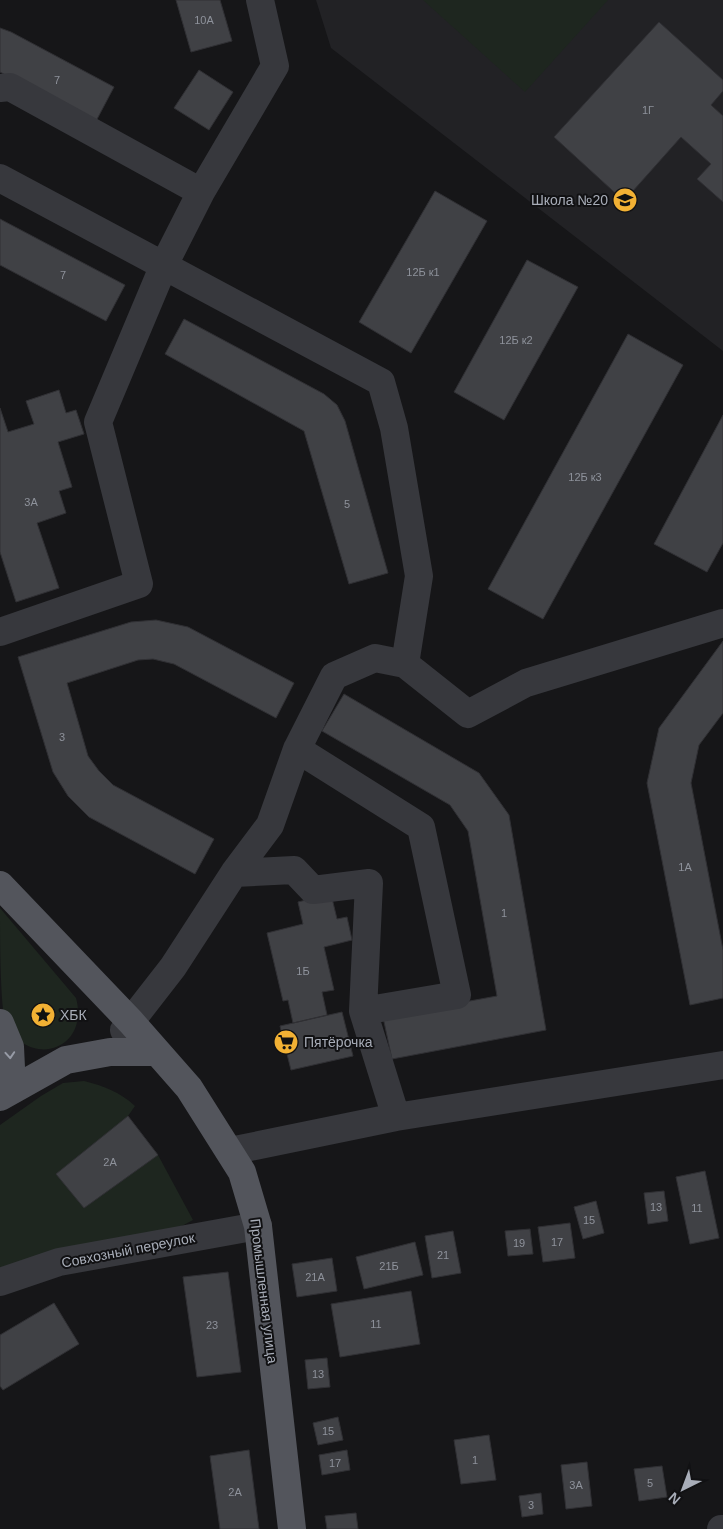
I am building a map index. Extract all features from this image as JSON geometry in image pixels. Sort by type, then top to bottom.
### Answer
[{"type":"main road","name":"Промышленная улица","points":[[0,866],[7,892],[131,1022],[189,1088],[242,1172],[258,1226],[292,1529]]},
{"type":"main road","points":[[0,1023],[10,1047],[6,1093]]},
{"type":"main road","points":[[6,1093],[66,1060],[110,1052],[156,1052]]},
{"type":"street","points":[[0,632],[139,584],[98,422],[164,266],[201,192],[275,66],[260,0]]},
{"type":"street","points":[[0,88],[10,88],[201,192]]},
{"type":"street","points":[[0,178],[382,382],[394,428],[418,576],[405,664]]},
{"type":"street","points":[[131,1022],[124,1030],[172,967],[234,873],[270,825],[297,749],[334,676],[375,658],[405,664],[468,714],[526,683],[723,623]]},
{"type":"street","points":[[297,749],[421,827],[457,995],[363,1011]]},
{"type":"street","points":[[234,873],[294,870],[313,890],[369,882],[363,1011],[396,1116]]},
{"type":"street","points":[[230,1151],[396,1116],[723,1065]]},
{"type":"street","name":"Совхозный переулок","points":[[0,1282],[59,1262],[258,1226]]},
{"type":"shaded area","name":"Школа №20","points":[[316,0],[723,0],[723,351],[331,48]]},
{"type":"shaded area","points":[[423,0],[608,0],[525,92]]},
{"type":"shaded area","points":[[0,908],[76,998],[78,1016],[74,1030],[66,1041],[55,1048],[42,1049],[29,1046],[16,1037],[5,1022],[1,983]]},
{"type":"shaded area","points":[[84,1081],[111,1090],[135,1106],[128,1116],[85,1207],[158,1155],[193,1220],[176,1229],[0,1271],[0,1125],[63,1083]]},
{"type":"building","points":[[176,0],[220,0],[232,41],[191,52]]},
{"type":"building","points":[[659,22],[723,80],[723,91],[711,105],[723,116],[723,202],[697,179],[711,164],[681,137],[624,201],[554,137]]},
{"type":"building","points":[[0,28],[11,32],[114,87],[95,123],[0,72]]},
{"type":"building","points":[[199,70],[233,92],[209,130],[174,108]]},
{"type":"building","points":[[435,191],[487,221],[411,353],[359,322]]},
{"type":"building","points":[[0,219],[125,285],[106,321],[0,265]]},
{"type":"building","points":[[527,260],[578,287],[504,420],[454,392]]},
{"type":"building","points":[[184,319],[324,394],[337,405],[345,421],[388,573],[349,584],[304,431],[165,354]]},
{"type":"building","points":[[628,334],[683,365],[543,619],[488,589]]},
{"type":"building","points":[[59,390],[66,413],[76,410],[84,434],[58,442],[72,487],[59,491],[66,513],[37,523],[59,588],[16,602],[0,552],[0,408],[8,432],[34,424],[26,401]]},
{"type":"building","points":[[723,415],[723,543],[707,572],[654,544]]},
{"type":"building","points":[[156,620],[188,627],[294,683],[276,718],[174,664],[153,659],[138,660],[67,683],[88,756],[99,771],[113,785],[214,839],[195,874],[89,817],[68,796],[53,772],[18,657],[131,622]]},
{"type":"building","points":[[723,641],[723,713],[699,745],[691,783],[723,950],[723,998],[690,1005],[647,783],[659,728]]},
{"type":"building","points":[[344,694],[479,773],[509,815],[546,1030],[392,1059],[383,1017],[497,996],[468,831],[450,805],[322,731]]},
{"type":"building","points":[[331,894],[337,919],[347,917],[352,940],[324,947],[334,990],[322,992],[327,1015],[293,1023],[288,1000],[283,1001],[267,933],[303,924],[298,902]]},
{"type":"building","points":[[342,1012],[353,1056],[291,1070],[280,1026]]},
{"type":"building","points":[[128,1116],[158,1155],[84,1208],[56,1174]]},
{"type":"building","points":[[705,1171],[719,1238],[690,1244],[676,1177]]},
{"type":"building","points":[[664,1191],[668,1221],[648,1224],[644,1193]]},
{"type":"building","points":[[596,1201],[604,1233],[583,1239],[574,1207]]},
{"type":"building","points":[[570,1223],[575,1258],[543,1262],[538,1227]]},
{"type":"building","points":[[530,1229],[533,1254],[508,1256],[505,1231]]},
{"type":"building","points":[[453,1231],[461,1273],[432,1278],[425,1236]]},
{"type":"building","points":[[415,1242],[423,1275],[364,1289],[356,1257]]},
{"type":"building","points":[[332,1258],[337,1291],[297,1297],[292,1264]]},
{"type":"building","points":[[228,1272],[241,1372],[197,1377],[183,1277]]},
{"type":"building","points":[[411,1291],[420,1344],[340,1357],[331,1304]]},
{"type":"building","points":[[54,1303],[79,1344],[3,1390],[0,1386],[0,1335]]},
{"type":"building","points":[[327,1358],[330,1387],[308,1389],[305,1360]]},
{"type":"building","points":[[338,1417],[343,1440],[318,1445],[313,1423]]},
{"type":"building","points":[[489,1435],[496,1480],[461,1484],[454,1440]]},
{"type":"building","points":[[249,1450],[259,1529],[220,1529],[210,1456]]},
{"type":"building","points":[[347,1450],[350,1470],[322,1475],[319,1455]]},
{"type":"building","points":[[587,1462],[592,1506],[566,1509],[561,1465]]},
{"type":"building","points":[[662,1466],[667,1497],[639,1501],[634,1469]]},
{"type":"building","points":[[541,1493],[543,1514],[522,1517],[519,1496]]},
{"type":"building","points":[[356,1513],[358,1529],[327,1529],[325,1516]]},
{"type":"place","name":"Школа №20","points":[[625,200]]},
{"type":"place","name":"ХБК","points":[[43,1015]]},
{"type":"place","name":"Пятёрочка","points":[[286,1042]]}]
